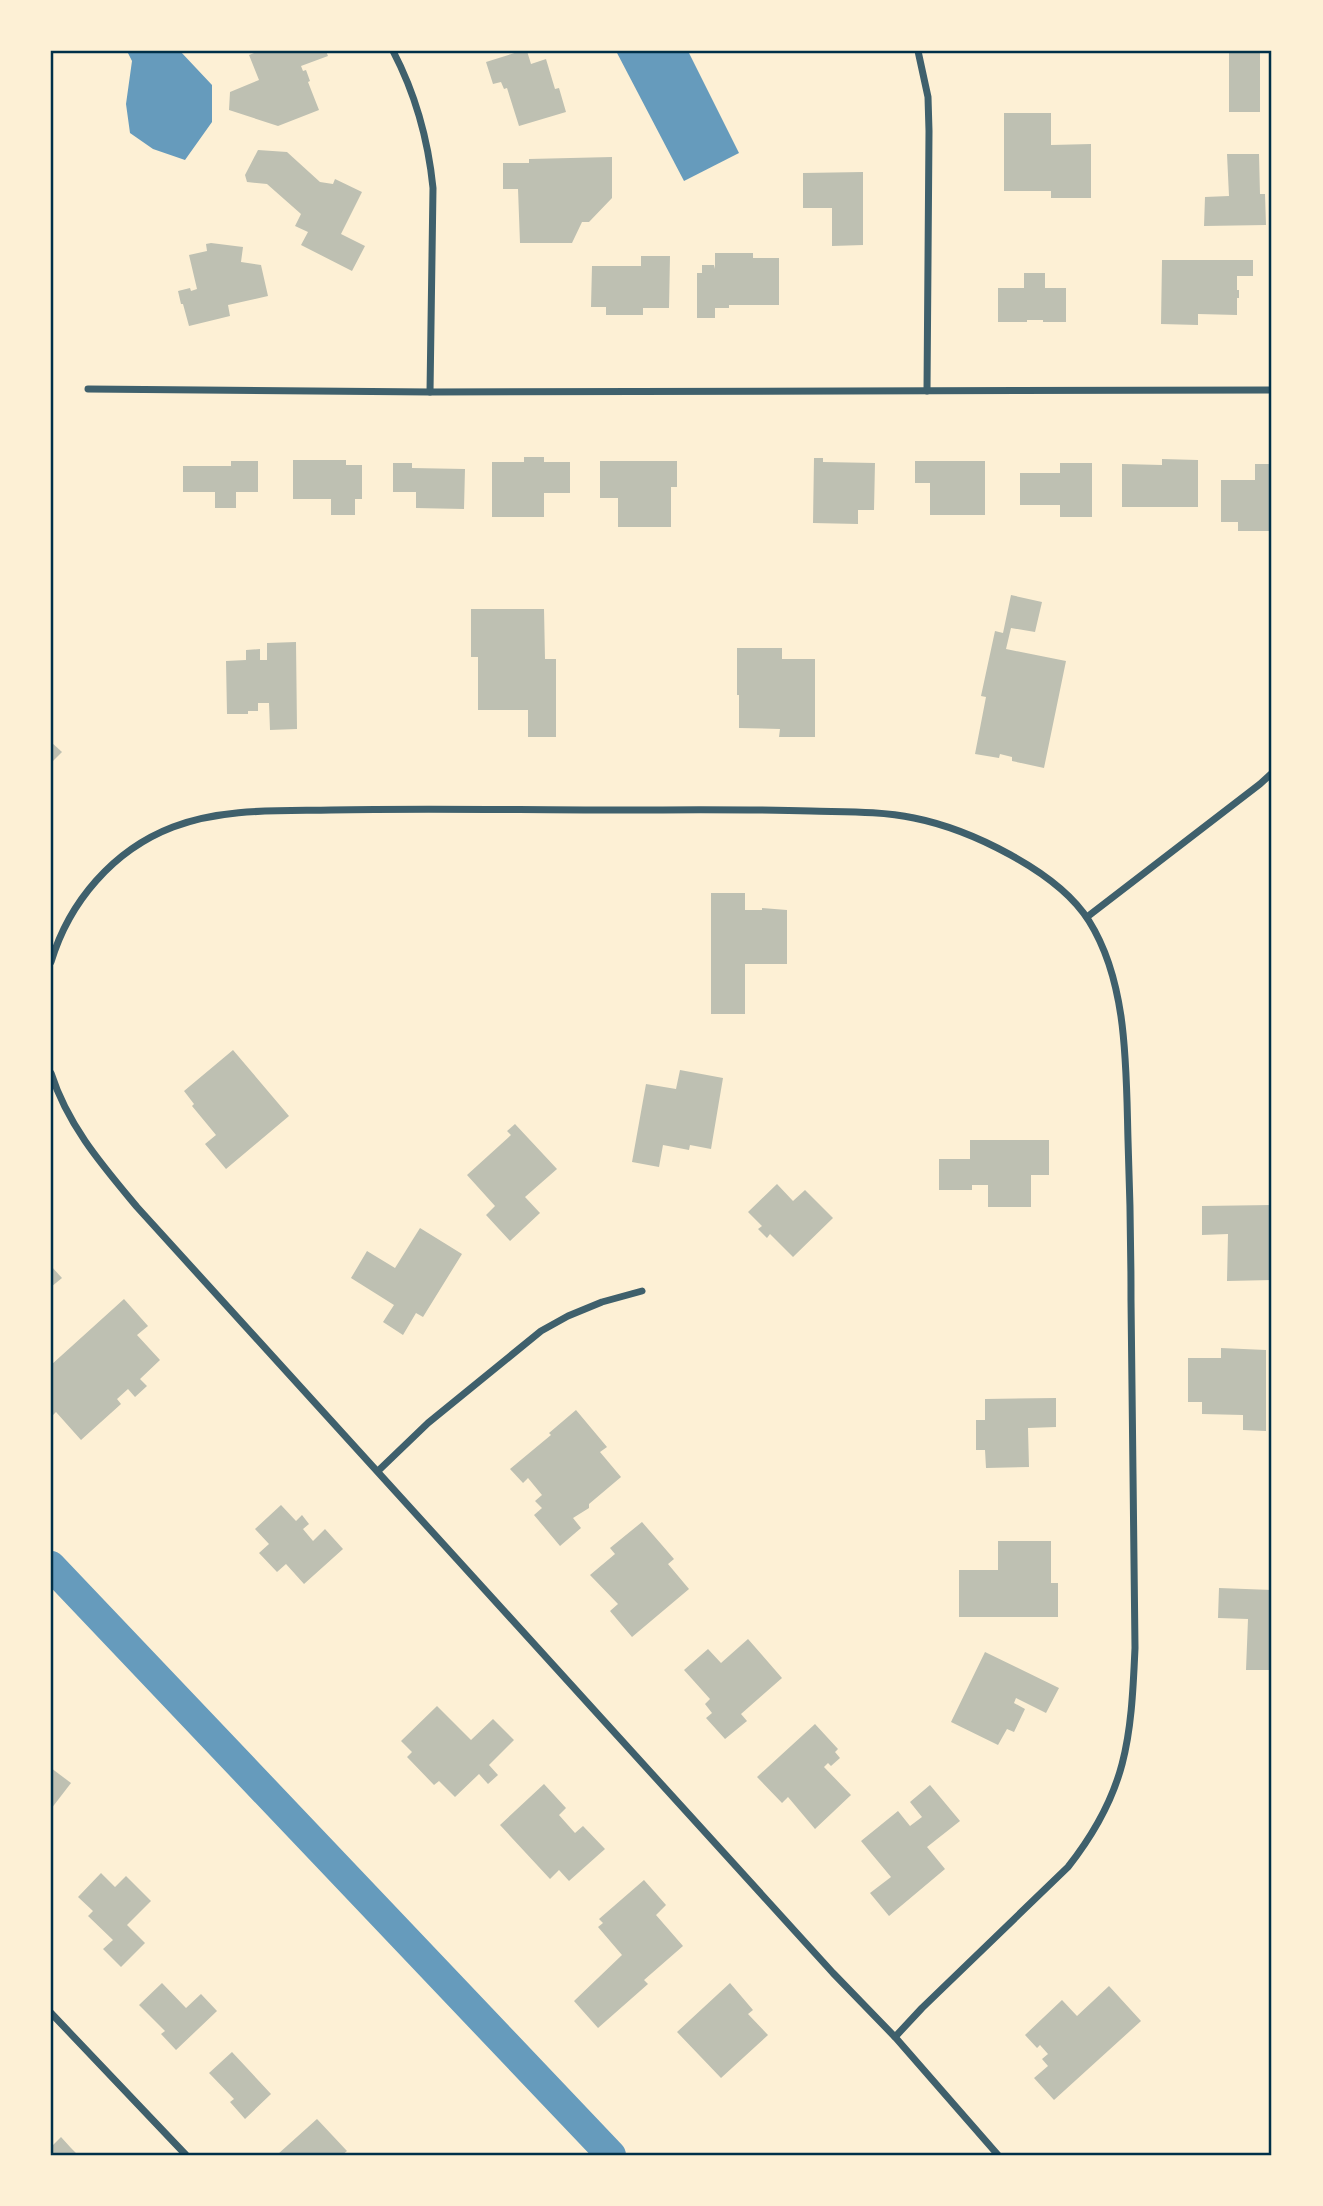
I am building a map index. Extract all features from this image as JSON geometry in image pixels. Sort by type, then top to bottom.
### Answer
[{"type":"street","points":[[393,51],[414,97],[430,157],[433,188],[430,391]]},
{"type":"street","points":[[918,51],[928,97],[929,131],[926,391]]},
{"type":"street","points":[[88,389],[1272,390]]},
{"type":"street","points":[[1087,917],[1272,772]]},
{"type":"street","points":[[51,962],[58,939],[74,910],[92,884],[115,862],[139,844],[171,827],[236,812],[415,809],[782,810],[878,813],[913,817],[947,826],[1009,854],[1064,892],[1087,917],[1109,960],[1117,992],[1126,1070],[1135,1634],[1132,1716],[1127,1749],[1105,1814],[1069,1867],[895,2037]]},
{"type":"street","points":[[51,1073],[58,1096],[74,1126],[116,1183],[814,1953],[895,2037],[998,2155]]},
{"type":"street","points":[[378,1471],[428,1423],[541,1331],[602,1302],[642,1290]]},
{"type":"street","points":[[51,2013],[186,2155]]},
{"type":"water","points":[[127,51],[180,51],[212,85],[212,122],[185,160],[153,149],[130,133],[126,104],[132,61]]},
{"type":"water","points":[[616,51],[688,51],[739,153],[684,181]]},
{"type":"building","points":[[259,51],[326,51],[328,56],[301,66],[303,71],[306,70],[319,110],[278,126],[229,110],[230,92],[259,80],[249,55]]},
{"type":"building","points":[[527,51],[531,64],[546,59],[555,89],[559,88],[566,112],[519,126],[507,88],[504,89],[501,82],[493,84],[486,62]]},
{"type":"building","points":[[1229,51],[1260,51],[1260,112],[1229,112]]},
{"type":"building","points":[[1004,113],[1051,113],[1051,145],[1091,144],[1091,198],[1051,198],[1051,191],[1004,191]]},
{"type":"building","points":[[258,150],[287,152],[320,182],[333,184],[335,179],[362,192],[341,234],[365,246],[352,271],[301,245],[308,232],[295,226],[301,214],[267,184],[247,182],[245,175]]},
{"type":"building","points":[[1227,154],[1259,154],[1260,194],[1265,194],[1266,225],[1204,226],[1205,197],[1229,196]]},
{"type":"building","points":[[612,157],[612,198],[589,222],[582,222],[572,243],[520,243],[518,189],[503,189],[503,163],[529,163],[529,159]]},
{"type":"building","points":[[863,172],[863,245],[832,246],[832,208],[803,208],[803,173]]},
{"type":"building","points":[[206,244],[243,247],[241,262],[261,265],[268,296],[228,305],[230,316],[189,326],[178,291],[197,289],[189,255],[207,251]]},
{"type":"building","points":[[715,253],[753,253],[753,258],[779,258],[779,305],[729,305],[729,308],[715,308],[715,318],[697,318],[697,273],[702,273],[702,265],[714,265],[715,269]]},
{"type":"building","points":[[641,256],[670,256],[669,308],[643,308],[643,315],[606,315],[606,307],[591,307],[592,266],[641,266]]},
{"type":"building","points":[[1162,260],[1253,260],[1253,276],[1237,276],[1237,315],[1198,314],[1198,325],[1161,324]]},
{"type":"building","points":[[1024,273],[1045,273],[1045,288],[1066,288],[1066,322],[998,322],[998,288],[1024,288]]},
{"type":"building","points":[[524,457],[544,457],[544,462],[570,462],[570,493],[544,493],[544,517],[492,517],[492,462],[524,462]]},
{"type":"building","points":[[814,458],[823,458],[823,462],[875,463],[874,510],[858,510],[858,524],[813,523]]},
{"type":"building","points":[[1162,459],[1198,460],[1198,507],[1122,507],[1122,464],[1162,465]]},
{"type":"building","points":[[293,460],[346,460],[346,465],[362,465],[362,499],[355,499],[355,515],[331,515],[331,499],[293,499]]},
{"type":"building","points":[[231,461],[258,461],[258,492],[236,492],[236,508],[215,508],[215,492],[183,492],[183,466],[231,466]]},
{"type":"building","points":[[600,461],[677,461],[677,487],[671,487],[671,527],[618,527],[618,498],[600,498]]},
{"type":"building","points":[[915,461],[985,461],[985,515],[930,515],[930,483],[915,483]]},
{"type":"building","points":[[393,463],[412,463],[412,468],[465,469],[464,509],[416,508],[416,492],[393,492]]},
{"type":"building","points":[[1060,463],[1092,463],[1092,517],[1060,517],[1060,505],[1020,505],[1020,473],[1060,473]]},
{"type":"building","points":[[1255,464],[1272,464],[1272,531],[1238,531],[1238,522],[1221,522],[1221,480],[1255,480]]},
{"type":"building","points":[[1011,595],[1042,602],[1035,632],[1011,628],[1006,649],[1066,661],[1044,768],[1012,761],[1012,757],[1000,754],[999,758],[975,754],[986,697],[981,696],[995,631],[1003,633]]},
{"type":"building","points":[[471,609],[544,609],[545,659],[556,659],[556,737],[528,737],[528,710],[478,710],[478,657],[471,657]]},
{"type":"building","points":[[296,642],[297,729],[270,730],[269,703],[258,703],[258,711],[248,711],[248,714],[227,714],[226,661],[246,660],[246,650],[260,649],[260,660],[267,660],[267,643]]},
{"type":"building","points":[[737,648],[782,648],[782,659],[815,659],[815,737],[779,737],[780,729],[739,728]]},
{"type":"building","points":[[51,742],[62,752],[51,763]]},
{"type":"building","points":[[711,893],[745,893],[745,910],[787,910],[787,964],[745,964],[745,1014],[711,1014]]},
{"type":"building","points":[[233,1050],[289,1116],[226,1169],[205,1144],[216,1135],[192,1106],[194,1104],[184,1091]]},
{"type":"building","points":[[680,1070],[723,1078],[711,1149],[690,1145],[689,1150],[663,1145],[659,1167],[632,1162],[646,1084],[676,1089]]},
{"type":"building","points":[[515,1124],[557,1169],[525,1197],[540,1213],[510,1241],[486,1215],[495,1206],[467,1175],[511,1135],[507,1131]]},
{"type":"building","points":[[970,1140],[1049,1140],[1049,1175],[1031,1175],[1031,1207],[988,1207],[988,1185],[972,1185],[972,1190],[939,1190],[939,1159],[970,1159]]},
{"type":"building","points":[[777,1184],[793,1201],[805,1190],[833,1218],[793,1257],[770,1234],[767,1238],[758,1229],[762,1226],[748,1212]]},
{"type":"building","points":[[1272,1205],[1272,1280],[1227,1281],[1228,1234],[1202,1235],[1202,1206]]},
{"type":"building","points":[[420,1228],[462,1254],[423,1317],[416,1313],[403,1335],[383,1322],[394,1305],[351,1278],[367,1251],[395,1268]]},
{"type":"building","points":[[51,1266],[62,1278],[51,1287]]},
{"type":"building","points":[[124,1299],[148,1326],[137,1335],[160,1360],[140,1379],[147,1386],[135,1397],[128,1389],[117,1399],[121,1404],[81,1440],[56,1412],[51,1417],[51,1365]]},
{"type":"building","points":[[1221,1348],[1266,1350],[1266,1431],[1243,1430],[1243,1415],[1202,1414],[1202,1402],[1188,1402],[1188,1358],[1221,1358]]},
{"type":"building","points":[[1056,1398],[1056,1427],[1028,1428],[1029,1467],[986,1468],[985,1450],[976,1450],[976,1420],[985,1420],[985,1399]]},
{"type":"building","points":[[576,1410],[607,1447],[600,1452],[621,1477],[589,1504],[589,1508],[573,1518],[581,1528],[560,1546],[534,1515],[542,1508],[535,1501],[542,1495],[528,1478],[523,1483],[510,1469]]},
{"type":"building","points":[[281,1505],[296,1521],[302,1515],[309,1524],[303,1529],[313,1541],[325,1529],[343,1549],[304,1584],[286,1564],[277,1572],[259,1553],[269,1544],[255,1529]]},
{"type":"building","points":[[642,1522],[674,1559],[668,1564],[689,1589],[632,1637],[610,1611],[618,1604],[590,1575],[615,1554],[610,1548]]},
{"type":"building","points":[[998,1541],[1051,1541],[1051,1583],[1058,1583],[1058,1617],[959,1617],[959,1570],[998,1570]]},
{"type":"building","points":[[1219,1588],[1272,1590],[1272,1670],[1246,1670],[1248,1619],[1218,1618]]},
{"type":"building","points":[[748,1639],[782,1678],[741,1714],[747,1721],[725,1739],[706,1718],[712,1713],[705,1704],[710,1699],[684,1670],[708,1649],[721,1663]]},
{"type":"building","points":[[985,1652],[1059,1688],[1046,1713],[1016,1698],[1014,1703],[1025,1709],[1014,1732],[1007,1729],[998,1745],[951,1722]]},
{"type":"building","points":[[437,1706],[471,1740],[493,1719],[514,1740],[489,1765],[498,1775],[488,1784],[479,1774],[455,1797],[439,1781],[434,1785],[407,1757],[412,1752],[401,1741]]},
{"type":"building","points":[[815,1724],[838,1749],[835,1752],[840,1758],[831,1766],[828,1763],[824,1767],[851,1795],[815,1829],[788,1797],[782,1803],[757,1777]]},
{"type":"building","points":[[51,1768],[71,1783],[51,1809]]},
{"type":"building","points":[[544,1784],[566,1808],[559,1815],[575,1833],[583,1826],[605,1849],[569,1881],[559,1870],[550,1879],[500,1825]]},
{"type":"building","points":[[930,1785],[960,1821],[927,1847],[945,1869],[889,1916],[870,1893],[891,1877],[861,1841],[898,1811],[910,1826],[922,1817],[910,1802]]},
{"type":"building","points":[[101,1873],[115,1887],[126,1876],[151,1901],[127,1925],[145,1943],[121,1967],[103,1949],[113,1940],[88,1916],[93,1911],[78,1897]]},
{"type":"building","points":[[644,1880],[666,1905],[656,1915],[683,1946],[644,1980],[648,1984],[598,2028],[574,2001],[622,1955],[598,1927],[603,1923],[599,1919]]},
{"type":"building","points":[[162,1983],[186,2008],[201,1994],[217,2011],[176,2050],[161,2034],[165,2031],[139,2005]]},
{"type":"building","points":[[730,1983],[753,2010],[748,2014],[768,2035],[721,2078],[677,2032]]},
{"type":"building","points":[[1109,1986],[1141,2021],[1054,2100],[1034,2078],[1048,2066],[1042,2059],[1048,2054],[1040,2045],[1037,2048],[1025,2035],[1062,2000],[1077,2016]]},
{"type":"building","points":[[232,2052],[271,2094],[245,2119],[230,2102],[234,2099],[209,2073]]},
{"type":"building","points":[[317,2119],[347,2151],[342,2155],[278,2154]]},
{"type":"building","points":[[61,2137],[78,2155],[51,2155],[51,2147]]},
{"type":"waterway","points":[[51,1566],[611,2155]]}]
